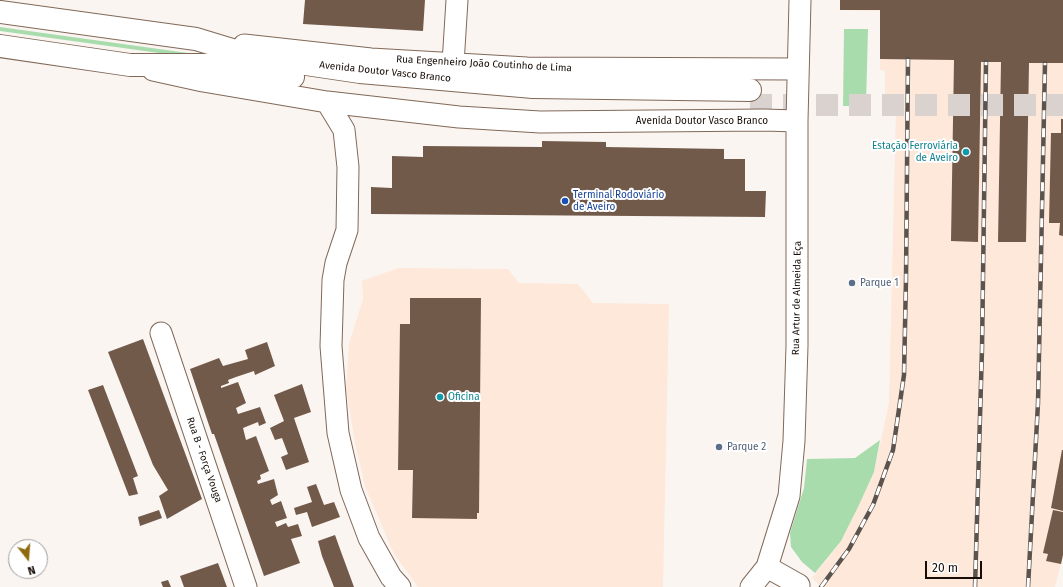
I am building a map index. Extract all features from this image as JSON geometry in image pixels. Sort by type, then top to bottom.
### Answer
[{"type":"main road","name":"Avenida Doutor Vasco Branco","points":[[0,12],[196,39],[252,56],[360,72],[533,87],[750,97],[532,101],[356,86],[208,65],[130,65],[0,46]]},
{"type":"street","points":[[453,64],[457,0]]},
{"type":"street","name":"Rua Artur de Almeida Eça","points":[[751,587],[767,567],[789,496],[794,441],[798,263],[797,121],[800,0]]},
{"type":"street","name":"Rua Engenheiro João Coutinho de Lima","points":[[196,39],[371,59],[527,68],[798,69]]},
{"type":"street","name":"Avenida Doutor Vasco Branco","points":[[130,65],[204,81],[327,102],[459,117],[540,122],[797,121]]},
{"type":"street","points":[[327,102],[344,130],[348,167],[347,230],[336,263],[333,280],[331,346],[338,433],[351,490],[369,538],[391,577],[400,587]]},
{"type":"street","name":"Rua B - Força Vouga","points":[[161,333],[246,587]]},
{"type":"street","points":[[767,567],[799,585]]},
{"type":"shaded area","points":[[1063,0],[1063,555],[1055,587],[822,587],[812,578],[841,541],[874,472],[889,403],[896,108],[885,107],[885,71],[880,70],[880,11],[840,10]]},
{"type":"shaded area","points":[[398,268],[508,269],[519,283],[578,284],[593,303],[669,304],[663,587],[418,587],[394,554],[365,486],[355,443],[346,388],[349,344],[363,299],[362,281]]},
{"type":"green space","points":[[0,27],[383,80],[383,84],[0,31]]},
{"type":"green space","points":[[844,29],[868,29],[866,106],[843,106]]},
{"type":"green space","points":[[880,440],[874,472],[858,507],[841,541],[815,573],[802,562],[791,547],[790,533],[804,488],[807,459],[855,458]]},
{"type":"building","points":[[305,0],[425,0],[423,31],[303,24]]},
{"type":"building","name":"Estação Ferroviária de Aveiro","points":[[840,0],[1063,0],[1063,63],[1029,63],[1026,242],[998,242],[1001,62],[981,62],[978,242],[951,241],[954,60],[880,59],[880,10],[840,10]]},
{"type":"building","points":[[1061,119],[1063,119],[1063,236],[1059,235],[1060,223],[1049,223],[1051,133],[1061,133]]},
{"type":"building","points":[[542,141],[606,142],[606,147],[724,149],[724,159],[745,159],[745,191],[766,191],[765,217],[371,214],[371,187],[392,188],[392,156],[423,157],[423,146],[542,147]]},
{"type":"building","name":"Oficina","points":[[410,298],[481,298],[479,513],[477,513],[477,519],[412,518],[413,470],[398,470],[400,324],[410,324]]},
{"type":"building","points":[[143,339],[202,499],[167,519],[159,496],[168,490],[153,465],[108,352]]},
{"type":"building","points":[[267,342],[275,366],[255,375],[254,371],[236,377],[228,380],[229,383],[221,386],[221,388],[238,382],[246,403],[236,408],[238,414],[260,407],[266,423],[259,426],[258,422],[243,428],[246,440],[256,436],[269,471],[260,475],[261,479],[257,481],[258,484],[274,479],[278,495],[270,500],[272,505],[281,501],[287,518],[275,522],[277,527],[286,523],[288,527],[298,524],[302,536],[291,539],[300,563],[264,576],[190,369],[219,358],[223,366],[248,359],[245,350]]},
{"type":"building","points":[[302,384],[311,412],[294,418],[309,462],[286,470],[281,457],[288,454],[282,438],[275,440],[270,428],[284,421],[274,395]]},
{"type":"building","points":[[103,385],[138,476],[133,478],[138,494],[129,496],[88,390]]},
{"type":"building","points":[[1063,450],[1063,511],[1051,508]]},
{"type":"building","points":[[316,484],[324,505],[334,502],[340,517],[312,527],[307,512],[296,515],[294,508],[312,502],[307,487]]},
{"type":"building","points":[[159,510],[162,518],[140,526],[138,517]]},
{"type":"building","points":[[1053,510],[1063,512],[1063,555],[1061,564],[1046,561],[1048,554],[1043,553]]},
{"type":"building","points":[[335,535],[354,587],[334,587],[322,556],[318,541]]},
{"type":"building","points":[[218,563],[227,587],[184,587],[180,576]]},
{"type":"building","points":[[168,580],[171,587],[163,587],[161,582]]},
{"type":"tunnel","points":[[750,105],[1063,105]]},
{"type":"railway","points":[[821,587],[849,549],[873,505],[893,450],[904,375],[908,59]]},
{"type":"railway","points":[[975,587],[982,349],[986,62]]},
{"type":"railway","points":[[1028,587],[1038,403],[1045,63]]},
{"type":"place","name":"Estação Ferroviária de Aveiro","points":[[966,152]]},
{"type":"place","name":"Terminal Rodoviário de Aveiro","points":[[565,201]]},
{"type":"place","name":"Parque 1","points":[[852,283]]},
{"type":"place","name":"Oficina","points":[[440,397]]},
{"type":"place","name":"Parque 2","points":[[719,447]]}]
